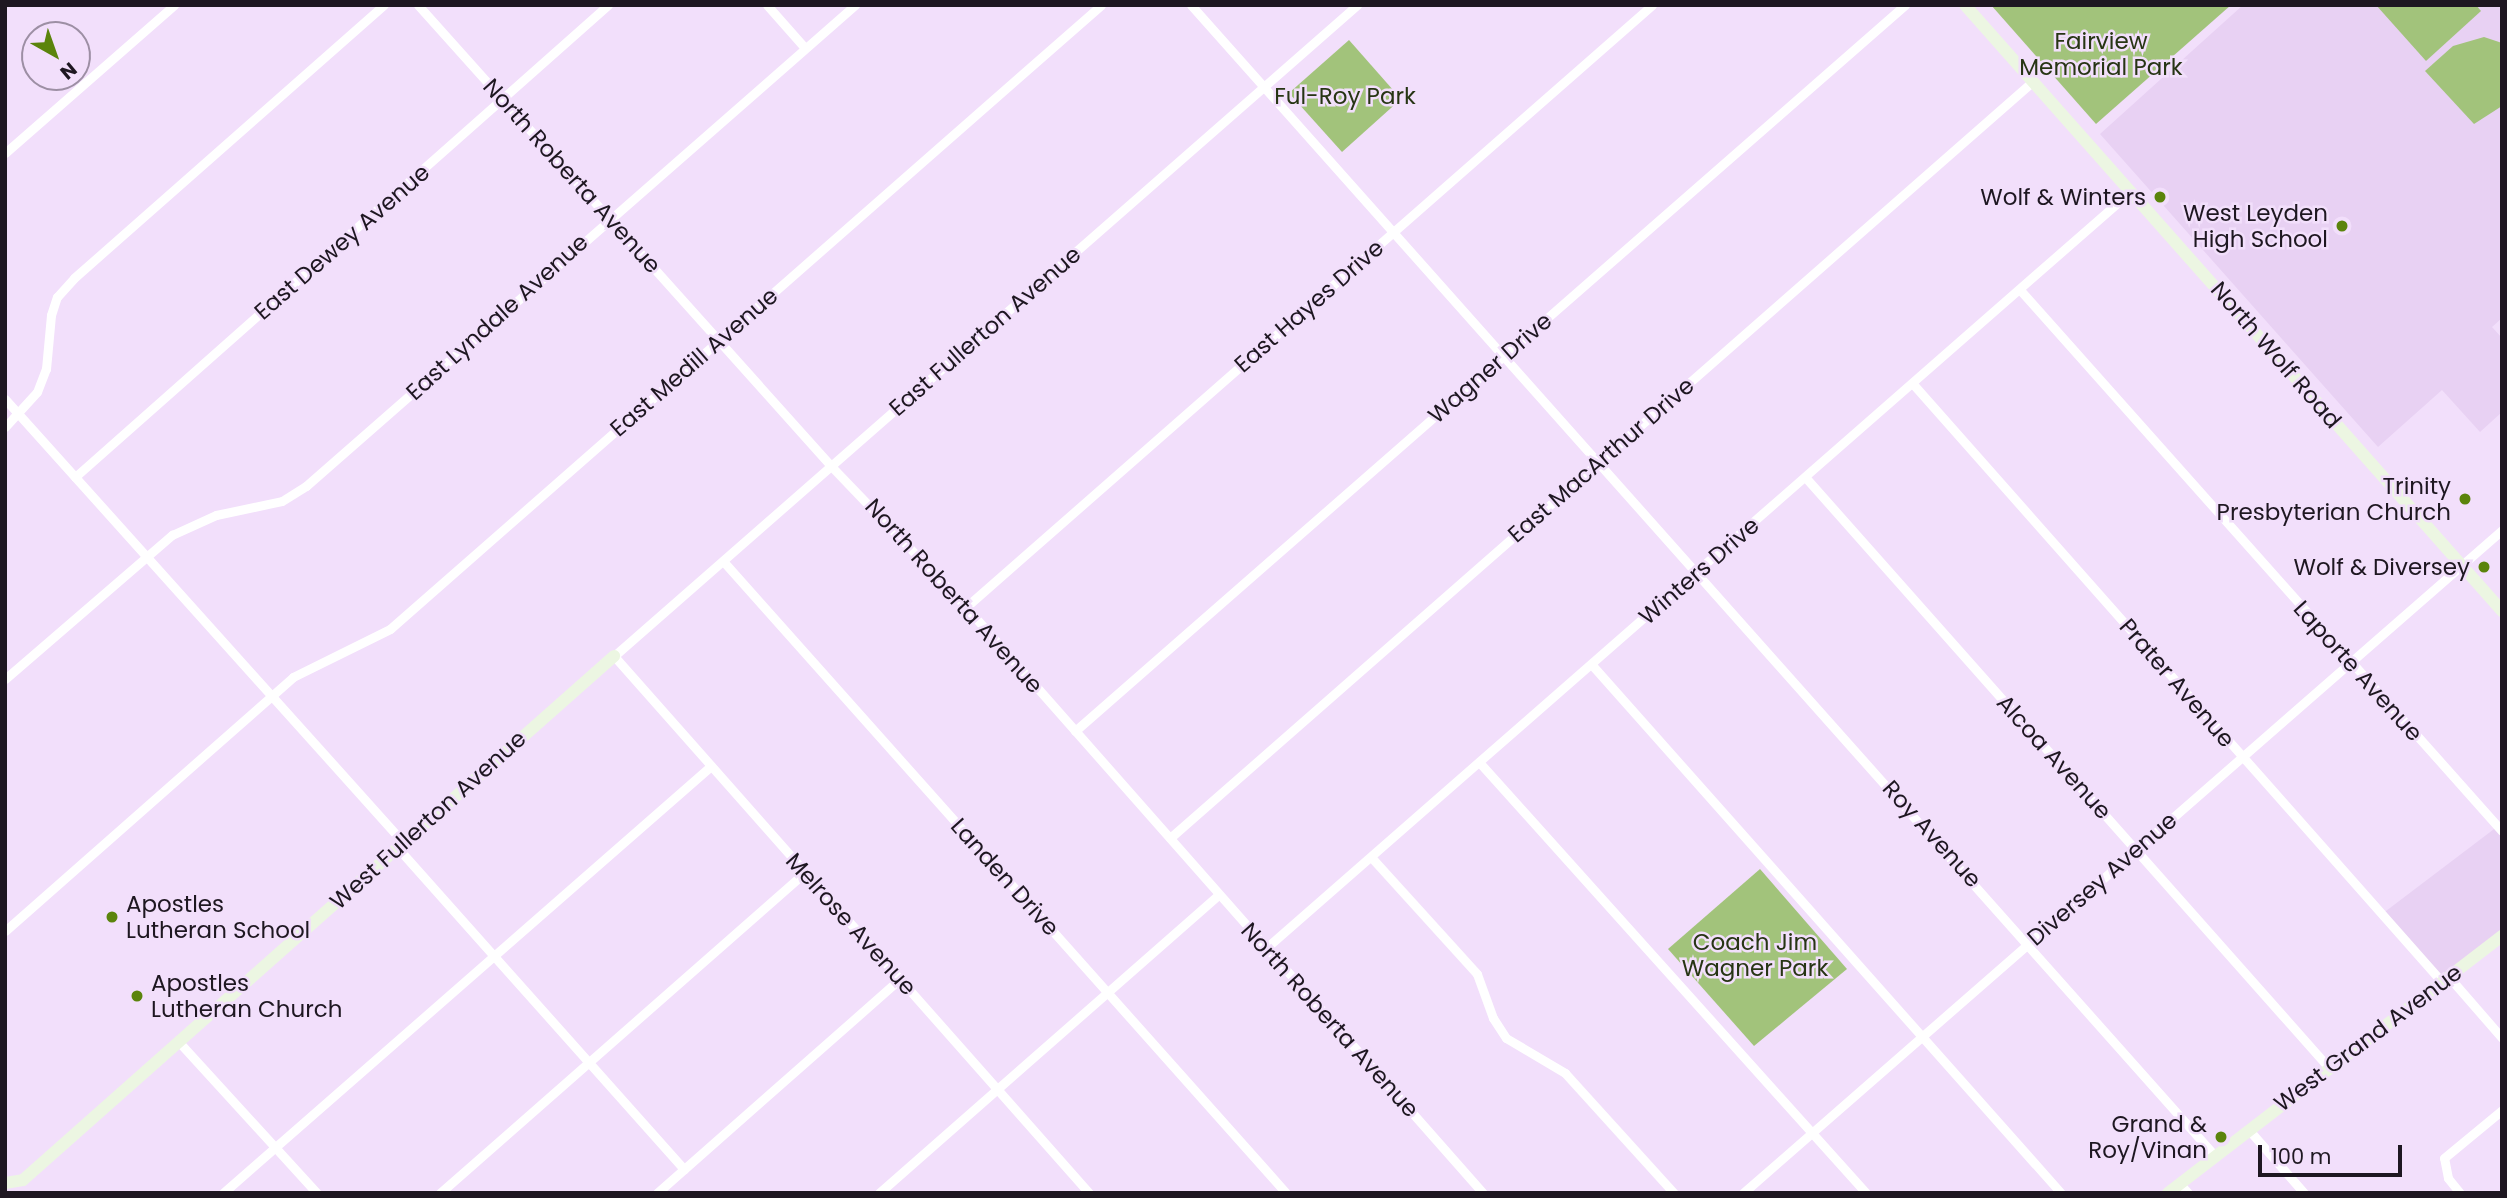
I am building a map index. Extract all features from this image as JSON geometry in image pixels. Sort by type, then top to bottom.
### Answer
[{"type":"main road","name":"North Wolf Road","points":[[1965,5],[2502,611]]},
{"type":"main road","name":"West Fullerton Avenue","points":[[23,1180],[614,656]]},
{"type":"main road","name":"West Grand Avenue","points":[[2168,1193],[2184,1188],[2216,1156],[2502,936]]},
{"type":"main road","points":[[5,1183],[23,1180],[19,1193]]},
{"type":"street","points":[[5,153],[174,5]]},
{"type":"street","points":[[5,427],[37,392],[46,369],[51,315],[57,297],[74,278],[384,5]]},
{"type":"street","name":"North Roberta Avenue","points":[[418,5],[610,216],[831,466],[966,607],[1483,1193]]},
{"type":"street","name":"East Dewey Avenue","points":[[75,477],[503,101],[608,5]]},
{"type":"street","points":[[767,5],[805,48]]},
{"type":"street","name":"East Lyndale Avenue","points":[[5,679],[146,555],[196,522],[282,501],[306,486],[610,216],[855,5]]},
{"type":"street","name":"East Medill Avenue","points":[[5,931],[272,696],[311,666],[390,629],[1101,5]]},
{"type":"street","name":"Roy Avenue","points":[[1191,5],[2216,1156]]},
{"type":"street","name":"East Fullerton Avenue","points":[[614,656],[1357,5]]},
{"type":"street","name":"East Hayes Drive","points":[[966,607],[1652,5]]},
{"type":"street","name":"Wagner Drive","points":[[1075,731],[1905,5]]},
{"type":"street","name":"East MacArthur Drive","points":[[1170,838],[2032,82]]},
{"type":"street","name":"Winters Drive","points":[[1266,948],[2021,291],[2131,191]]},
{"type":"street","name":"Laporte Avenue","points":[[2021,291],[2502,831]]},
{"type":"street","name":"Prater Avenue","points":[[1913,384],[2242,757],[2502,1038]]},
{"type":"street","points":[[5,398],[272,696],[495,956],[684,1169]]},
{"type":"street","name":"Alcoa Avenue","points":[[1806,478],[2329,1068]]},
{"type":"street","name":"Diversey Avenue","points":[[1743,1193],[2502,530]]},
{"type":"street","name":"Landen Drive","points":[[723,561],[1286,1193]]},
{"type":"street","name":"Melrose Avenue","points":[[614,656],[1089,1193]]},
{"type":"street","points":[[1592,665],[1920,1038],[2061,1193]]},
{"type":"street","points":[[1479,762],[1866,1193]]},
{"type":"street","points":[[223,1193],[711,766]]},
{"type":"street","points":[[1371,857],[1477,974],[1493,1018],[1506,1038],[1565,1073],[1674,1193]]},
{"type":"street","points":[[440,1193],[805,872]]},
{"type":"street","points":[[879,1193],[1218,894]]},
{"type":"street","points":[[657,1193],[900,979]]},
{"type":"street","points":[[178,1041],[317,1193]]},
{"type":"street","points":[[2460,1193],[2448,1178],[2444,1158],[2502,1110]]},
{"type":"street","points":[[2249,1130],[2304,1193]]},
{"type":"shaded area","name":"West Leyden High School","points":[[2243,5],[2502,5],[2502,318],[2492,327],[2502,338],[2502,412],[2480,432],[2442,390],[2378,447],[2100,134]]},
{"type":"shaded area","points":[[2502,823],[2502,936],[2442,982],[2382,914]]},
{"type":"green space","name":"Fairview Memorial Park","points":[[1991,5],[2231,5],[2096,124]]},
{"type":"green space","points":[[2376,5],[2476,5],[2481,11],[2426,61]]},
{"type":"green space","points":[[2484,37],[2502,43],[2502,106],[2474,124],[2425,71],[2453,46]]},
{"type":"green space","name":"Ful-Roy Park","points":[[1349,40],[1401,99],[1342,152],[1289,93]]},
{"type":"green space","name":"Coach Jim Wagner Park","points":[[1760,869],[1847,969],[1754,1046],[1668,949]]},
{"type":"place","name":"Wolf & Winters","points":[[2160,197]]},
{"type":"place","name":"West Leyden High School","points":[[2342,226]]},
{"type":"place","name":"Trinity Presbyterian Church","points":[[2465,499]]},
{"type":"place","name":"Wolf & Diversey","points":[[2484,567]]},
{"type":"place","name":"Apostles Lutheran School","points":[[112,917]]},
{"type":"place","name":"Apostles Lutheran Church","points":[[137,996]]},
{"type":"place","name":"Grand & Roy/Vinan","points":[[2221,1137]]}]
